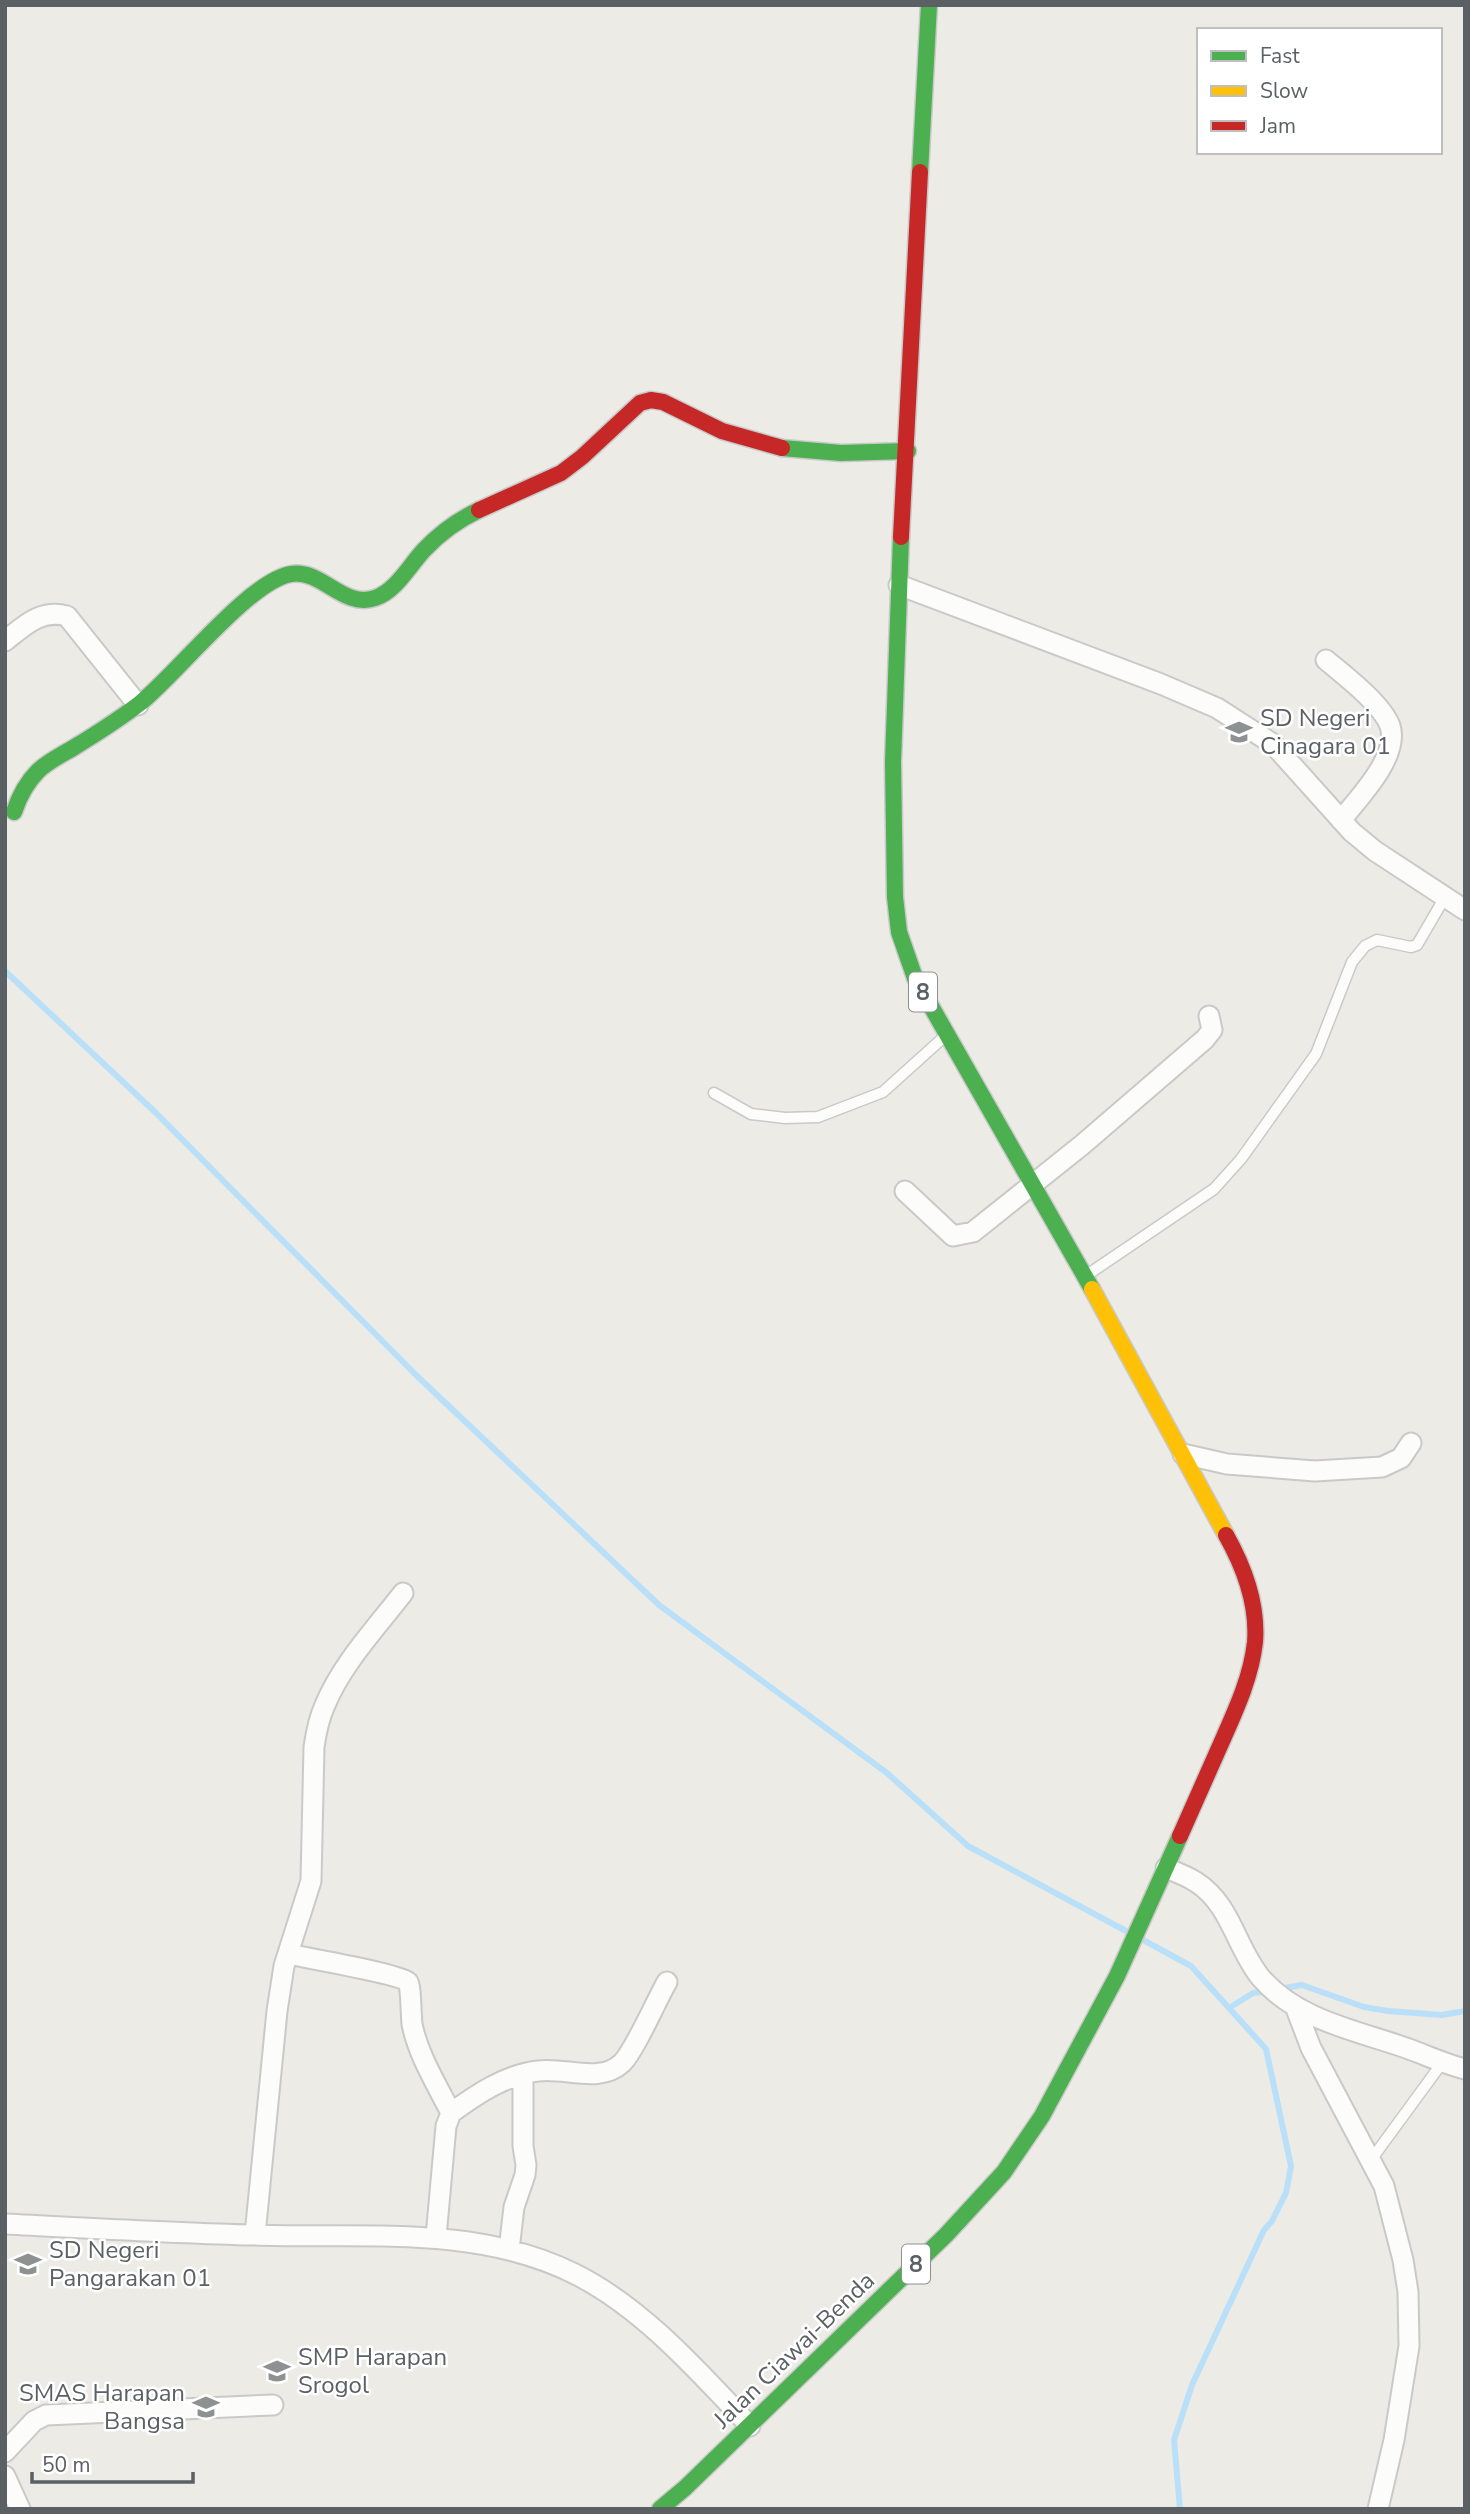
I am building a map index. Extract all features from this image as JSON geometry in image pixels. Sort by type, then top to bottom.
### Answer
[{"type":"main road","name":"8","points":[[929,5],[899,585],[893,762],[898,932],[915,978],[1085,1277],[1239,1558],[1252,1597],[1255,1639],[1251,1666],[1233,1716],[1164,1875]]},
{"type":"main road","points":[[14,812],[30,777],[138,705],[219,625],[278,578],[294,573],[308,575],[360,601],[386,593],[431,543],[457,523],[506,497],[560,474],[640,403],[651,400],[663,402],[733,435],[794,450],[843,455],[908,451]]},
{"type":"main road","name":"Jalan Ciawai-Benda","points":[[660,2509],[750,2426],[946,2235],[1004,2172],[1042,2116],[1117,1976],[1164,1875]]},
{"type":"street","points":[[899,585],[1161,684],[1217,708],[1273,744],[1341,820],[1375,851],[1465,911]]},
{"type":"street","points":[[5,640],[40,616],[53,612],[67,616],[138,705]]},
{"type":"street","points":[[1326,660],[1354,683],[1390,726],[1390,742],[1382,767],[1341,820]]},
{"type":"street","points":[[905,1191],[953,1236],[959,1237],[973,1232],[1082,1145],[1205,1039],[1212,1030],[1209,1016]]},
{"type":"street","points":[[1183,1454],[1227,1464],[1315,1471],[1382,1467],[1402,1458],[1411,1443]]},
{"type":"street","points":[[255,2235],[277,2011],[288,1954],[311,1881],[314,1747],[317,1727],[336,1683],[403,1593]]},
{"type":"street","points":[[1164,1875],[1196,1882],[1212,1896],[1224,1912],[1251,1964],[1275,1992],[1295,2006],[1325,2021],[1465,2069]]},
{"type":"street","points":[[288,1954],[384,1974],[407,1982],[410,1986],[413,2028],[451,2113]]},
{"type":"street","points":[[436,2236],[446,2126],[451,2113],[481,2091],[538,2070],[592,2074],[610,2071],[623,2062],[667,1982]]},
{"type":"street","points":[[1295,2006],[1311,2048],[1384,2186],[1403,2260],[1408,2292],[1409,2332],[1404,2382],[1378,2509]]},
{"type":"street","points":[[509,2250],[514,2207],[526,2165],[523,2146],[523,2075]]},
{"type":"street","points":[[5,2224],[255,2235],[436,2236],[509,2250],[547,2261],[603,2290],[683,2355],[750,2426]]},
{"type":"street","points":[[5,2452],[34,2421],[46,2415],[273,2405]]},
{"type":"street","points":[[5,2476],[20,2509]]},
{"type":"lane","points":[[1085,1277],[1214,1189],[1263,1131],[1316,1054],[1352,962],[1365,946],[1377,940],[1411,947],[1417,944],[1445,898]]},
{"type":"lane","points":[[714,1093],[751,1114],[785,1118],[818,1117],[883,1092],[947,1035]]},
{"type":"lane","points":[[1371,2160],[1442,2063]]},
{"type":"waterway","points":[[5,971],[155,1112],[417,1376],[659,1605],[887,1773],[968,1846],[1126,1931]]},
{"type":"waterway","points":[[1145,1941],[1191,1966],[1266,2049],[1291,2166],[1286,2193],[1272,2221],[1264,2230],[1192,2385],[1174,2440],[1180,2509]]},
{"type":"waterway","points":[[1279,1989],[1302,1985],[1364,2007],[1388,2011],[1442,2015],[1465,2011]]},
{"type":"waterway","points":[[1229,2008],[1253,1993],[1268,1991]]},
{"type":"traffic: fast","points":[[920,172],[929,5]]},
{"type":"traffic: fast","points":[[782,448],[841,453],[908,451]]},
{"type":"traffic: fast","points":[[14,812],[26,785],[42,768],[139,704],[234,611],[274,580],[291,574],[302,574],[353,598],[375,598],[396,584],[436,538],[479,510]]},
{"type":"traffic: fast","points":[[901,537],[893,762],[895,897],[899,932],[915,978],[1092,1289]]},
{"type":"traffic: fast","points":[[660,2509],[685,2488],[946,2235],[1004,2172],[1042,2116],[1117,1976],[1180,1836]]},
{"type":"traffic: slow","points":[[1092,1289],[1226,1535]]},
{"type":"traffic: jam","points":[[901,537],[920,172]]},
{"type":"traffic: jam","points":[[479,510],[561,473],[640,403],[651,400],[663,402],[722,431],[782,448]]},
{"type":"traffic: jam","points":[[1180,1836],[1236,1709],[1253,1656],[1255,1628],[1252,1600],[1239,1560],[1226,1535]]},
{"type":"place","name":"SD Negeri Cinagara 01","points":[[1239,732]]},
{"type":"place","name":"SD Negeri Pangarakan 01","points":[[28,2264]]},
{"type":"place","name":"SMP Harapan Srogol","points":[[277,2371]]},
{"type":"place","name":"SMAS Harapan Bangsa","points":[[206,2407]]}]
